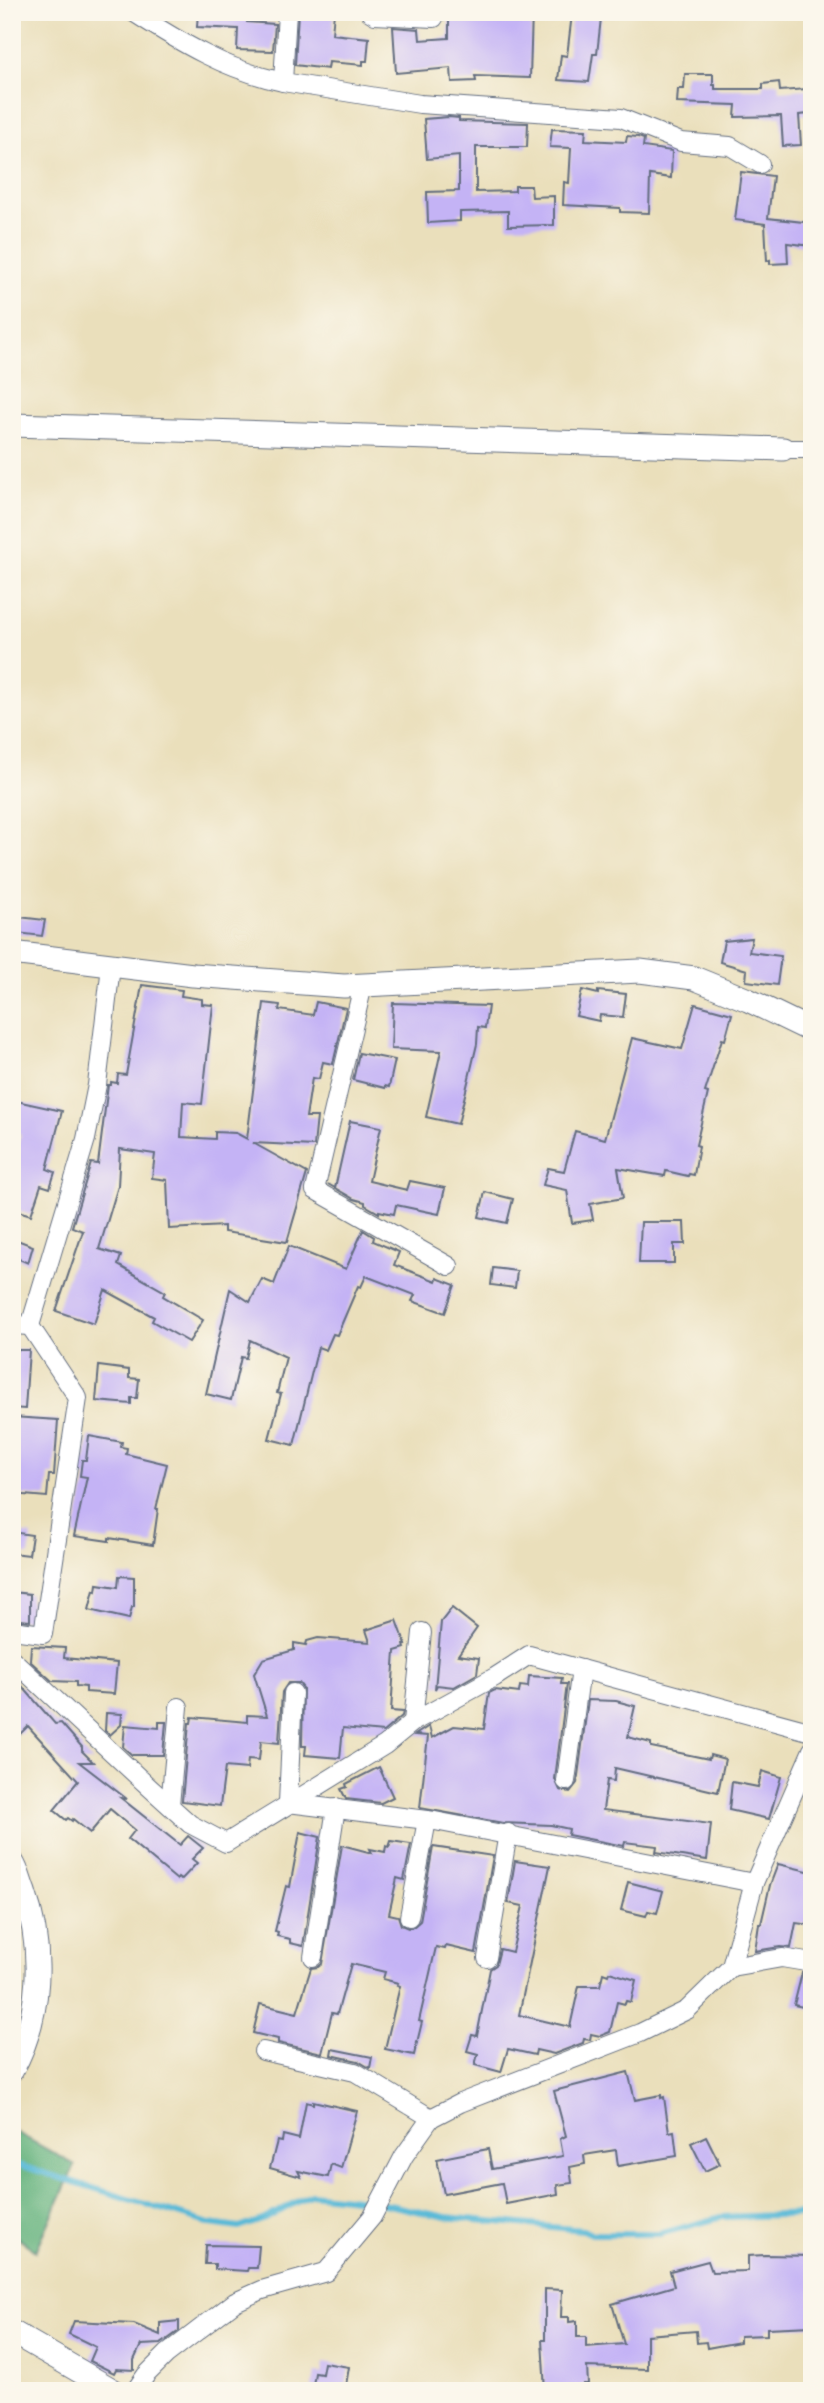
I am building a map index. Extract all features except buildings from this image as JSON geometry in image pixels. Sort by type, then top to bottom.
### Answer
[{"type":"street","points":[[133,12],[183,44],[252,75],[421,104],[621,118],[681,142],[730,146],[760,164]]},
{"type":"street","points":[[283,82],[288,12]]},
{"type":"street","points":[[370,12],[376,15],[434,18]]},
{"type":"street","points":[[12,425],[812,449]]},
{"type":"street","points":[[12,953],[111,967],[344,986],[640,971],[694,978],[812,1031]]},
{"type":"street","points":[[12,1630],[43,1634],[78,1398],[21,1326],[86,1139],[97,1085],[111,967]]},
{"type":"street","points":[[363,985],[314,1191],[449,1266]]},
{"type":"street","points":[[412,1722],[422,1632]]},
{"type":"street","points":[[12,1659],[190,1824],[226,1843],[385,1745],[412,1722],[495,1677],[529,1655],[812,1732]]},
{"type":"street","points":[[566,1781],[581,1669]]},
{"type":"street","points":[[288,1803],[293,1693]]},
{"type":"street","points":[[170,1805],[179,1707]]},
{"type":"street","points":[[135,2391],[146,2375],[167,2354],[235,2302],[261,2290],[326,2272],[372,2217],[404,2156],[431,2118],[460,2103],[640,2033],[687,2010],[731,1966],[754,1883],[812,1750]]},
{"type":"street","points":[[288,1803],[508,1833],[754,1883]]},
{"type":"street","points":[[313,1957],[336,1808]]},
{"type":"street","points":[[409,1917],[427,1820]]},
{"type":"street","points":[[488,1958],[508,1833]]},
{"type":"street","points":[[12,1862],[33,1918],[38,1968],[34,2004],[14,2066]]},
{"type":"street","points":[[731,1966],[782,1958],[812,1963]]},
{"type":"street","points":[[263,2051],[355,2072],[431,2118]]},
{"type":"street","points":[[12,2332],[114,2391]]},
{"type":"green space","points":[[12,2130],[75,2165],[36,2251],[12,2234]]},
{"type":"waterway","points":[[12,2163],[210,2224],[239,2228],[265,2219],[311,2194],[365,2200],[446,2217],[583,2230],[592,2234],[659,2234],[722,2217],[812,2214]]}]
